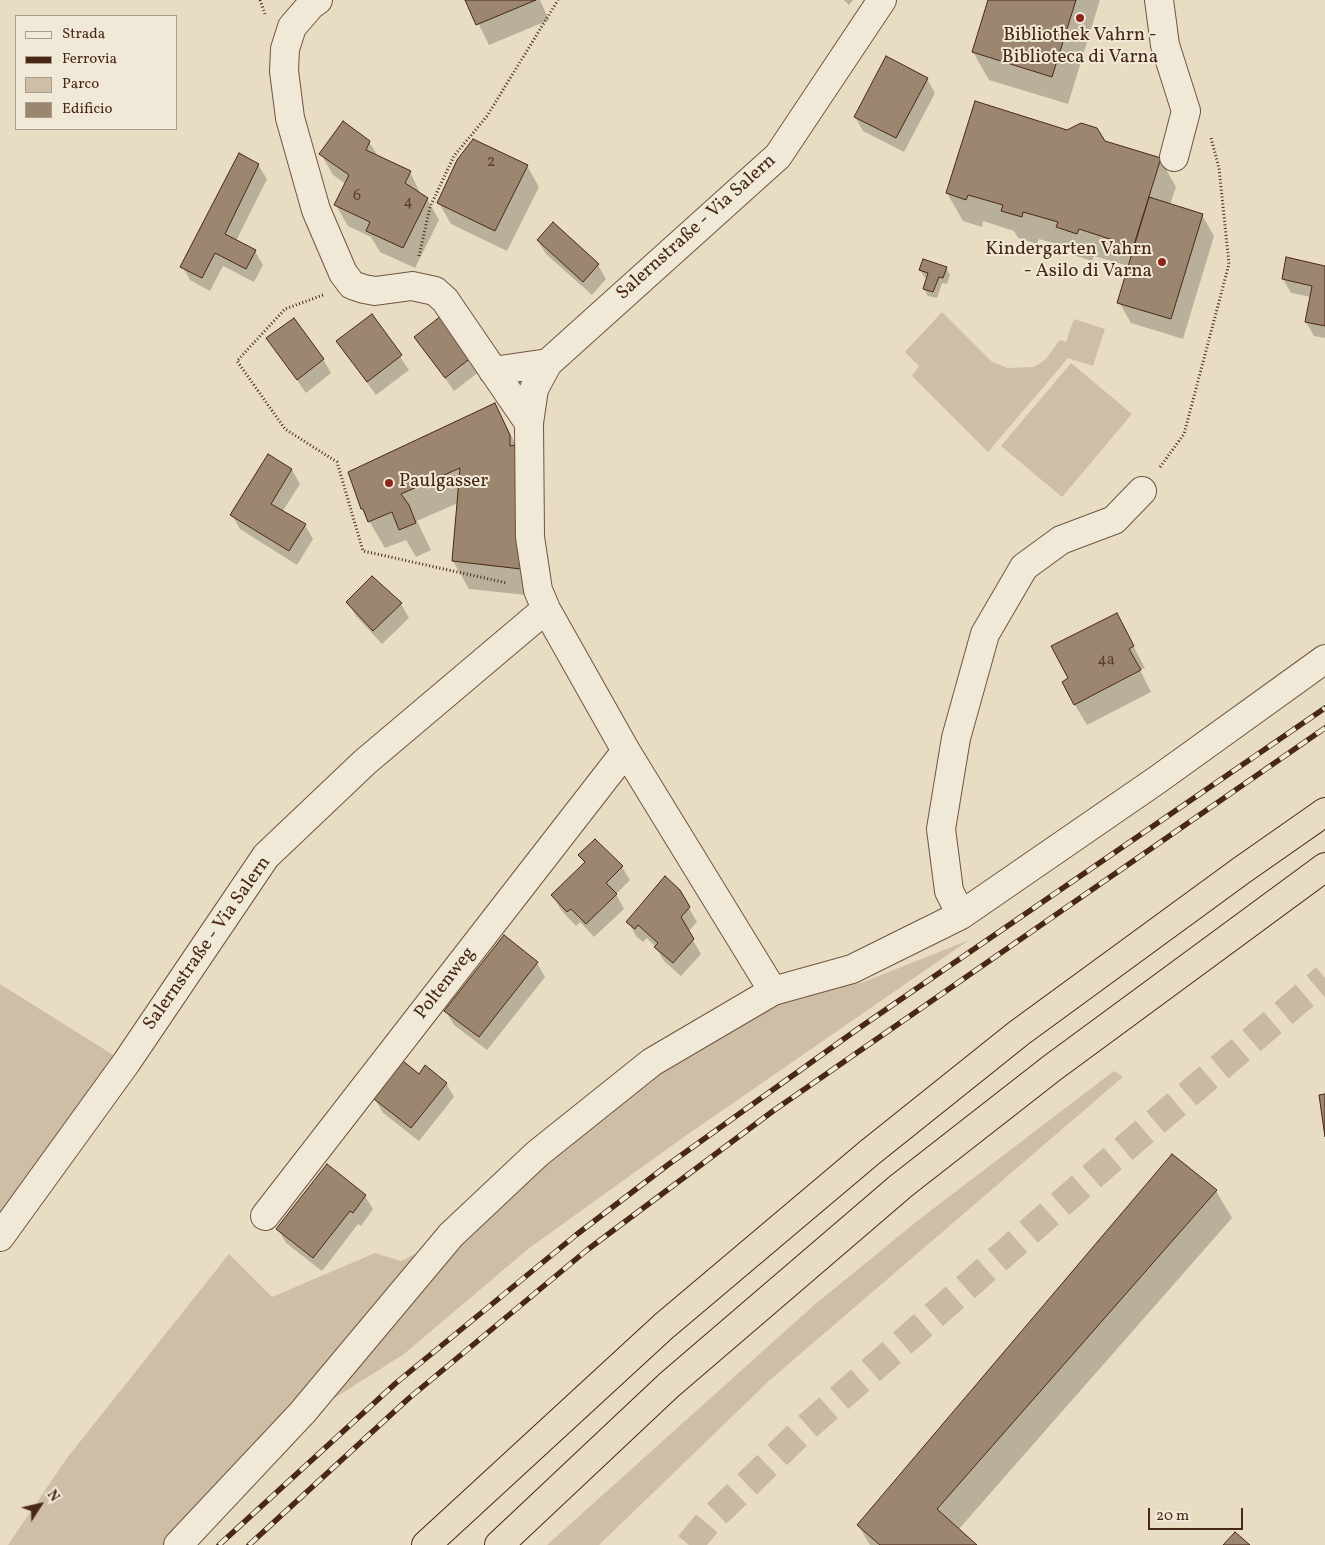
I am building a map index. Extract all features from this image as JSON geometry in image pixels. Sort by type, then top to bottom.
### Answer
[{"type":"highway","points":[[426,1545],[664,1326],[862,1159],[1019,1033],[1242,870],[1325,812]]},
{"type":"highway","points":[[499,1545],[669,1385],[901,1186],[1052,1068],[1325,867]]},
{"type":"street","points":[[318,0],[292,27],[285,49],[284,71],[290,118],[316,210],[343,273],[352,285],[375,291],[412,286],[435,291],[445,300],[530,423]]},
{"type":"street","name":"Salernstraße - Via Salern","points":[[0,1237],[126,1063],[266,856],[542,599],[530,537],[530,423],[534,389],[548,363],[778,156],[882,0]]},
{"type":"street","points":[[1159,0],[1165,45],[1186,111],[1174,157]]},
{"type":"street","points":[[493,371],[548,363]]},
{"type":"street","points":[[961,915],[949,891],[941,829],[956,738],[985,634],[1024,566],[1061,540],[1114,520],[1142,491]]},
{"type":"street","points":[[542,599],[626,751],[773,991]]},
{"type":"street","points":[[178,1545],[302,1413],[452,1235],[530,1161],[652,1062],[773,991],[852,969],[961,915],[1157,780],[1325,659]]},
{"type":"street","name":"Poltenweg","points":[[265,1216],[626,751]]},
{"type":"path","points":[[412,286],[430,207],[454,156],[487,116],[558,0]]},
{"type":"path","points":[[1142,491],[1184,434],[1229,264],[1219,168],[1209,133]]},
{"type":"path","points":[[352,285],[286,309],[237,361],[285,429],[337,462],[363,551],[542,599]]},
{"type":"green space","points":[[942,312],[991,361],[1007,368],[1034,367],[1045,360],[1060,340],[1066,342],[1074,319],[1105,329],[1093,366],[1068,358],[988,452],[912,376],[919,366],[905,352]]},
{"type":"green space","points":[[1071,363],[1132,414],[1062,497],[1001,446]]},
{"type":"green space","points":[[969,940],[681,1139],[528,1249],[404,1354],[262,1444],[166,1545],[8,1545],[67,1458],[229,1254],[272,1297],[375,1253],[401,1261],[452,1235],[537,1154],[773,991],[861,983]]},
{"type":"green space","points":[[0,984],[126,1063],[0,1237]]},
{"type":"green space","points":[[1114,1071],[1123,1077],[771,1379],[599,1545],[547,1545],[813,1306],[921,1218]]},
{"type":"building","points":[[465,0],[536,0],[476,25]]},
{"type":"building","points":[[988,0],[1076,0],[1052,77],[972,52]]},
{"type":"building","points":[[886,56],[928,78],[896,138],[854,117]]},
{"type":"building","points":[[975,101],[1067,130],[1081,123],[1097,128],[1105,141],[1161,158],[1132,251],[1111,244],[1113,240],[1079,229],[1077,234],[1056,227],[1058,222],[1023,212],[1022,217],[1001,211],[1003,205],[968,195],[966,200],[946,193]]},
{"type":"building","points":[[343,121],[370,141],[366,150],[411,171],[405,183],[428,198],[403,248],[366,231],[370,222],[334,205],[349,175],[319,154]]},
{"type":"building","points":[[473,139],[528,165],[495,231],[437,203],[457,160]]},
{"type":"building","points":[[239,153],[259,164],[225,234],[256,250],[246,269],[215,253],[202,278],[180,267]]},
{"type":"building","points":[[1149,197],[1203,214],[1171,319],[1117,303]]},
{"type":"building","points":[[553,222],[599,264],[583,282],[537,240]]},
{"type":"building","points":[[1286,257],[1325,266],[1325,326],[1305,322],[1312,286],[1282,279]]},
{"type":"building","points":[[923,259],[947,267],[943,278],[939,277],[933,292],[923,289],[928,273],[919,270]]},
{"type":"building","points":[[372,314],[402,355],[367,382],[336,341]]},
{"type":"building","points":[[441,316],[472,357],[445,378],[414,337]]},
{"type":"building","points":[[294,318],[324,359],[297,380],[266,338]]},
{"type":"building","name":"Paulgasser","points":[[495,403],[510,435],[510,446],[515,445],[521,569],[452,561],[460,468],[401,494],[409,505],[416,523],[399,530],[392,512],[368,522],[363,509],[361,509],[348,472]]},
{"type":"building","points":[[268,454],[292,469],[271,504],[306,524],[289,551],[230,515]]},
{"type":"building","points":[[372,576],[402,603],[373,631],[346,602]]},
{"type":"building","points":[[1117,613],[1134,646],[1129,649],[1141,670],[1074,705],[1062,682],[1068,678],[1051,646]]},
{"type":"building","points":[[595,839],[623,866],[606,883],[617,894],[586,924],[571,909],[567,912],[551,895],[585,862],[578,855]]},
{"type":"building","points":[[665,876],[680,890],[690,907],[681,917],[694,939],[673,963],[654,947],[658,943],[638,925],[635,929],[626,922]]},
{"type":"building","points":[[504,935],[538,962],[479,1037],[444,1011]]},
{"type":"building","points":[[403,1061],[419,1074],[425,1065],[447,1083],[411,1128],[374,1099]]},
{"type":"building","points":[[1325,1094],[1325,1137],[1319,1095]]},
{"type":"building","points":[[1172,1154],[1217,1190],[937,1509],[977,1545],[880,1545],[857,1525]]},
{"type":"building","points":[[327,1164],[366,1195],[353,1213],[350,1211],[313,1258],[276,1229]]},
{"type":"building","points":[[1235,1532],[1250,1545],[1223,1545]]},
{"type":"tunnel","points":[[689,1545],[708,1522],[801,1432],[1112,1159],[1325,978]]},
{"type":"railway","points":[[219,1545],[396,1383],[576,1235],[669,1164],[862,1026],[1325,708]]},
{"type":"railway","points":[[249,1545],[408,1399],[587,1250],[773,1111],[1325,728]]},
{"type":"place","name":"Bibliothek Vahrn - Biblioteca di Varna","points":[[1080,18]]},
{"type":"place","name":"Kindergarten Vahrn - Asilo di Varna","points":[[1162,262]]},
{"type":"place","name":"Paulgasser","points":[[389,483]]}]
